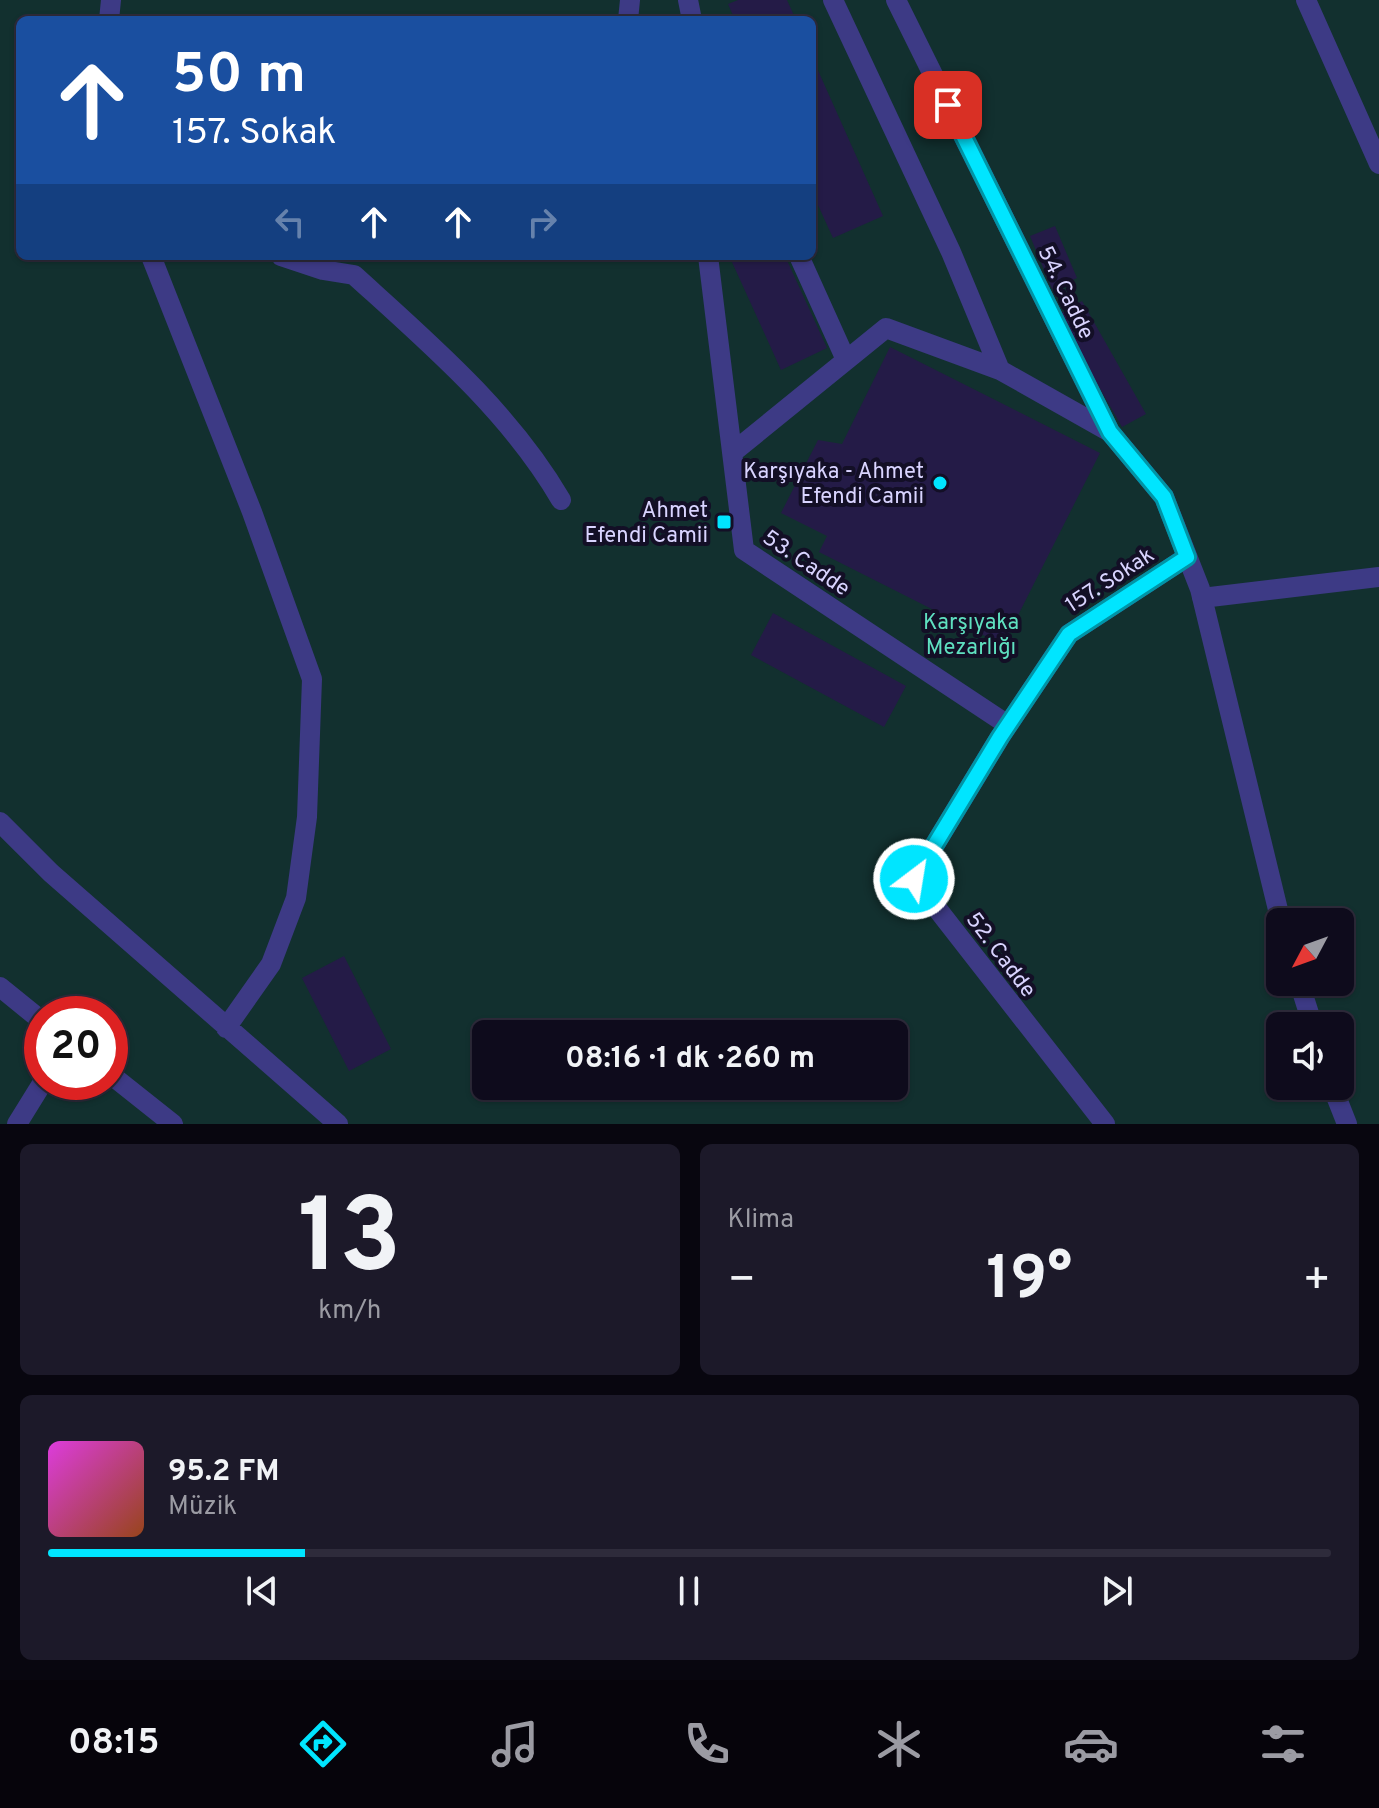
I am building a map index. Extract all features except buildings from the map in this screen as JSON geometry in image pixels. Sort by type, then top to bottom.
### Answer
[{"type":"lane","points":[[833,0],[951,252],[1000,370]]},
{"type":"lane","name":"54. Cadde","points":[[896,0],[1110,432],[1164,497],[1202,598]]},
{"type":"lane","points":[[1306,0],[1379,164]]},
{"type":"lane","points":[[153,260],[278,580],[312,679],[307,817],[296,898],[271,964],[226,1028]]},
{"type":"lane","points":[[293,260],[323,270],[354,275],[500,415],[541,466],[561,500]]},
{"type":"lane","name":"53. Cadde","points":[[708,260],[744,550],[1008,725]]},
{"type":"lane","points":[[801,260],[846,360]]},
{"type":"lane","points":[[732,453],[886,328],[1000,370],[1110,432]]},
{"type":"lane","name":"157. Sokak","points":[[1008,725],[1069,634],[1187,557]]},
{"type":"lane","points":[[1278,908],[1202,598],[1379,577]]},
{"type":"lane","name":"52. Cadde","points":[[1008,725],[914,879],[1105,1124]]},
{"type":"lane","points":[[0,822],[51,873],[338,1124]]},
{"type":"lane","points":[[0,987],[24,1006]]},
{"type":"lane","points":[[128,1088],[173,1124]]},
{"type":"lane","points":[[17,1124],[32,1100]]},
{"type":"lane","points":[[1338,1100],[1347,1124]]},
{"type":"green space","name":"Karşıyaka Mezarlığı","points":[[0,0],[1379,0],[1379,1124],[0,1124]]},
{"type":"place","name":"Karşıyaka - Ahmet Efendi Camii","points":[[940,483]]},
{"type":"place","name":"Ahmet Efendi Camii","points":[[724,522]]},
{"type":"route","points":[[914,879],[1000,737],[1069,634],[1187,557],[1164,497],[1110,432],[948,105]]}]
